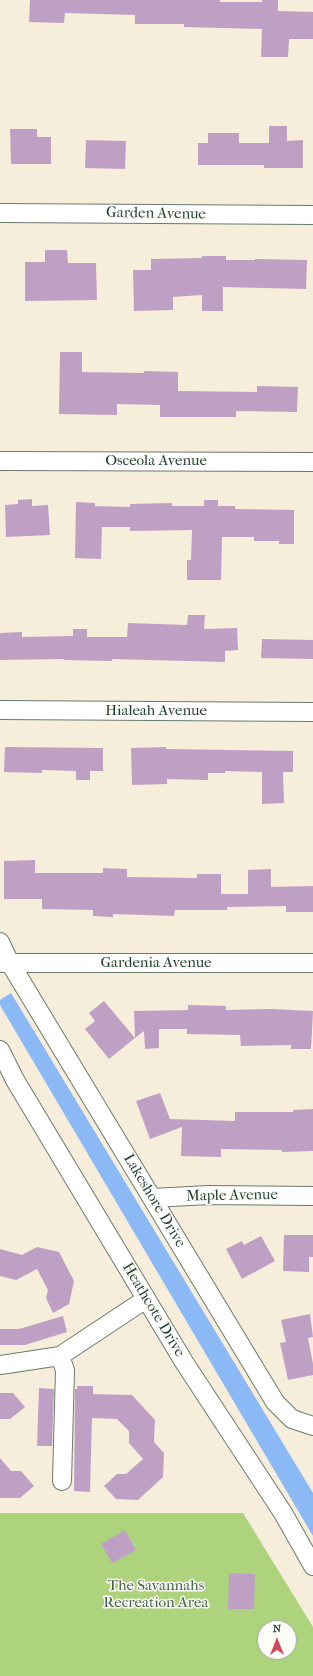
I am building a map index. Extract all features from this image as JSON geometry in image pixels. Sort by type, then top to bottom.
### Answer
[{"type":"street","name":"Garden Avenue","points":[[0,213],[313,216]]},
{"type":"street","name":"Osceola Avenue","points":[[0,460],[313,462]]},
{"type":"street","name":"Hialeah Avenue","points":[[0,710],[313,712]]},
{"type":"street","name":"Lakeshore Drive","points":[[0,942],[5,963],[152,1198],[275,1402],[292,1419],[312,1426]]},
{"type":"street","name":"Gardenia Avenue","points":[[5,963],[313,963]]},
{"type":"street","name":"Heathcote Drive","points":[[0,1050],[15,1080],[184,1362],[283,1513],[313,1566]]},
{"type":"street","name":"Maple Avenue","points":[[152,1198],[209,1195],[313,1196]]},
{"type":"street","points":[[0,1365],[60,1356],[146,1299]]},
{"type":"street","points":[[60,1356],[66,1370],[62,1481]]},
{"type":"green space","name":"The Savannahs Recreation Area","points":[[0,1513],[243,1513],[313,1627],[313,1676],[0,1676]]},
{"type":"water","points":[[11,993],[313,1493],[313,1536],[0,1005],[0,1000]]},
{"type":"building","points":[[30,0],[220,0],[220,2],[262,2],[262,0],[278,0],[278,11],[313,12],[313,39],[289,39],[288,57],[261,57],[262,29],[184,27],[184,24],[135,24],[135,15],[65,13],[64,23],[29,22]]},
{"type":"building","points":[[269,126],[287,126],[287,141],[303,140],[303,168],[264,168],[264,165],[198,165],[198,143],[208,143],[208,133],[239,133],[239,143],[269,143]]},
{"type":"building","points":[[10,129],[37,129],[37,137],[51,137],[51,164],[11,164]]},
{"type":"building","points":[[86,140],[126,141],[125,169],[85,168]]},
{"type":"building","points":[[45,250],[67,250],[68,263],[96,263],[97,300],[25,301],[25,262],[45,262]]},
{"type":"building","points":[[202,256],[226,256],[226,260],[307,260],[306,289],[223,287],[223,311],[202,311],[202,295],[173,297],[173,310],[134,311],[133,270],[151,270],[151,259],[202,258]]},
{"type":"building","points":[[60,352],[82,352],[82,372],[178,372],[178,391],[257,392],[257,386],[298,387],[297,412],[236,411],[236,417],[160,417],[160,405],[117,404],[117,415],[59,414]]},
{"type":"building","points":[[32,499],[32,506],[48,505],[50,535],[6,537],[5,505],[18,504],[18,500]]},
{"type":"building","points":[[204,500],[218,500],[218,506],[235,506],[235,509],[294,510],[294,544],[279,544],[279,541],[254,541],[254,537],[222,537],[221,580],[187,580],[187,560],[191,560],[192,530],[130,531],[130,527],[102,527],[101,559],[75,558],[76,502],[95,503],[95,506],[130,507],[130,504],[172,503],[172,506],[204,506]]},
{"type":"building","points":[[188,615],[205,615],[204,629],[237,628],[238,650],[225,651],[225,662],[112,659],[112,661],[64,659],[0,660],[0,633],[22,632],[22,637],[73,636],[73,629],[87,629],[87,637],[127,637],[128,623],[187,625]]},
{"type":"building","points":[[262,639],[313,640],[313,659],[261,658]]},
{"type":"building","points":[[5,747],[103,748],[103,771],[90,771],[90,780],[76,780],[76,771],[42,770],[42,773],[4,772]]},
{"type":"building","points":[[166,747],[166,749],[293,751],[293,772],[283,772],[284,803],[262,804],[262,772],[225,771],[225,773],[208,773],[208,780],[167,779],[167,784],[132,785],[131,748]]},
{"type":"building","points":[[35,860],[35,873],[103,873],[103,868],[127,869],[127,877],[197,878],[197,874],[221,874],[221,894],[248,894],[248,870],[271,869],[271,887],[313,886],[313,912],[286,912],[286,906],[227,907],[227,910],[175,910],[174,916],[113,914],[113,917],[93,916],[93,910],[42,909],[42,899],[4,899],[4,861]]},
{"type":"building","points":[[104,1001],[135,1038],[109,1059],[85,1029],[95,1021],[89,1013]]},
{"type":"building","points":[[188,1005],[226,1006],[226,1010],[271,1009],[313,1011],[311,1049],[291,1049],[291,1045],[241,1046],[240,1035],[187,1034],[187,1029],[159,1029],[159,1048],[145,1049],[144,1031],[135,1038],[134,1011],[188,1010]]},
{"type":"building","points":[[160,1093],[170,1119],[235,1121],[235,1112],[293,1112],[293,1110],[313,1109],[313,1151],[282,1152],[282,1150],[221,1149],[221,1157],[181,1156],[182,1127],[150,1139],[136,1101]]},
{"type":"building","points":[[284,1235],[313,1235],[313,1257],[309,1257],[309,1272],[283,1271]]},
{"type":"building","points":[[261,1236],[275,1261],[242,1279],[226,1249],[242,1241],[244,1245]]},
{"type":"building","points":[[37,1247],[59,1252],[74,1281],[69,1304],[53,1313],[46,1298],[48,1290],[37,1269],[16,1280],[0,1276],[0,1249],[22,1255]]},
{"type":"building","points":[[310,1314],[313,1337],[308,1338],[313,1364],[313,1375],[288,1380],[280,1343],[286,1342],[281,1320]]},
{"type":"building","points":[[63,1316],[67,1332],[25,1345],[0,1345],[0,1329],[19,1329]]},
{"type":"building","points":[[77,1386],[93,1386],[93,1394],[132,1395],[155,1420],[154,1442],[164,1453],[163,1477],[138,1500],[116,1499],[104,1486],[117,1474],[126,1474],[143,1459],[129,1443],[129,1431],[117,1419],[92,1418],[90,1492],[74,1491],[75,1389],[77,1389]]},
{"type":"building","points":[[39,1388],[54,1389],[52,1446],[37,1446]]},
{"type":"building","points":[[0,1393],[13,1393],[25,1407],[10,1419],[0,1419]]},
{"type":"building","points":[[0,1458],[11,1471],[21,1471],[34,1486],[20,1498],[0,1498]]},
{"type":"building","points":[[125,1530],[136,1550],[112,1563],[101,1544]]},
{"type":"building","points":[[229,1573],[255,1574],[254,1609],[228,1609]]}]
